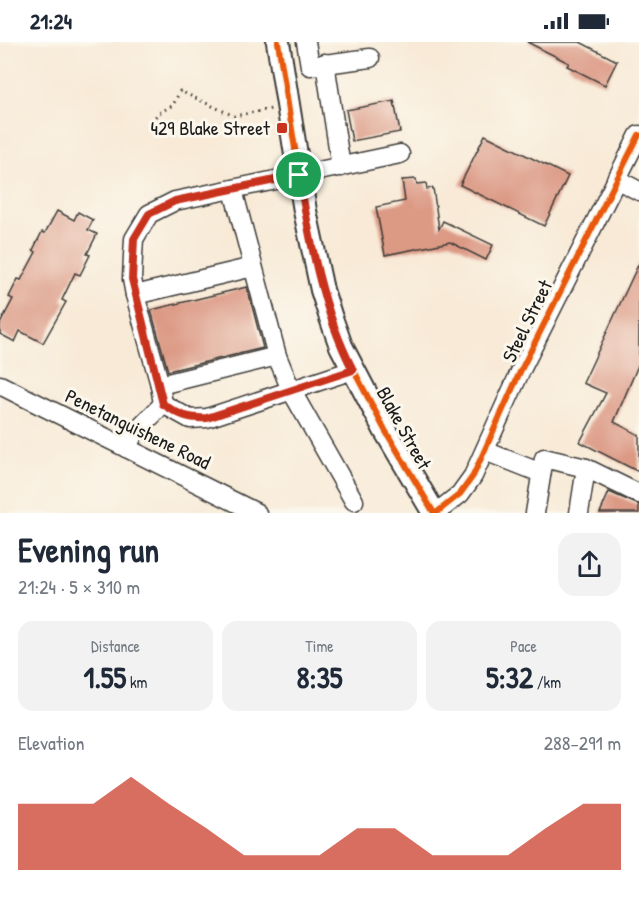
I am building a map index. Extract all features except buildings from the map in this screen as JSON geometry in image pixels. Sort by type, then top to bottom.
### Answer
[{"type":"main road","name":"Blake Street","points":[[278,44],[299,175],[322,290],[341,346],[353,370],[385,430],[435,513]]},
{"type":"street","points":[[278,44],[306,42],[310,66],[370,58]]},
{"type":"street","points":[[325,63],[341,167]]},
{"type":"street","name":"Steel Street","points":[[435,513],[467,486],[520,372],[639,135]]},
{"type":"street","points":[[163,404],[132,279],[134,239],[149,214],[175,201],[400,154]]},
{"type":"street","points":[[616,179],[639,190]]},
{"type":"street","points":[[233,190],[277,356],[291,390],[354,501]]},
{"type":"street","points":[[135,295],[253,267]]},
{"type":"street","points":[[160,385],[277,356]]},
{"type":"street","points":[[163,404],[190,418],[207,418],[353,370]]},
{"type":"street","name":"Penetanguishene Road","points":[[0,385],[257,513]]},
{"type":"street","points":[[126,448],[135,434],[163,404]]},
{"type":"street","points":[[485,450],[541,473]]},
{"type":"street","points":[[535,513],[544,458],[586,468],[639,494]]},
{"type":"street","points":[[579,513],[586,468]]},
{"type":"path","points":[[151,121],[173,105],[180,91],[234,116],[288,106]]},
{"type":"cycle path","points":[[278,42],[305,211],[322,290],[331,318],[341,346],[385,430],[434,513]]},
{"type":"cycle path","points":[[436,513],[460,494],[473,476],[520,372],[639,135]]},
{"type":"place","name":"429 Blake Street","points":[[282,128]]},
{"type":"route","points":[[299,175],[322,290],[341,346],[353,370],[207,418],[190,418],[172,410],[163,404],[160,385],[135,295],[132,279],[134,239],[149,214],[175,201],[299,175]]}]
